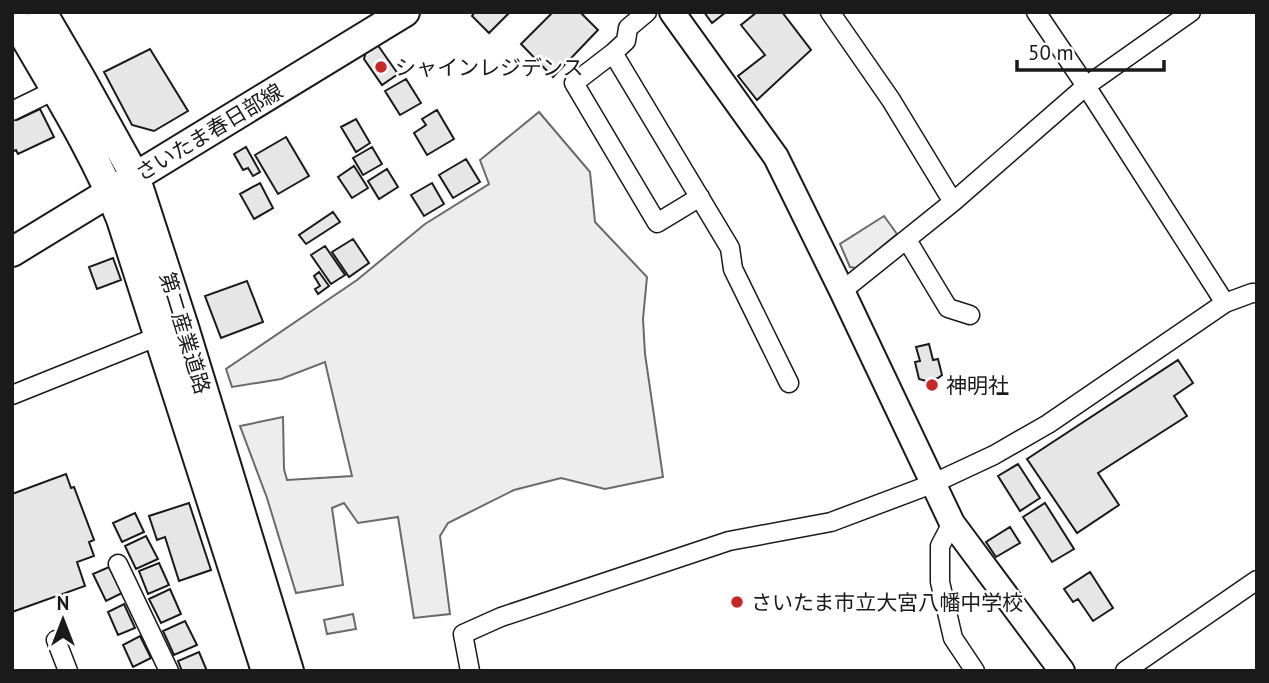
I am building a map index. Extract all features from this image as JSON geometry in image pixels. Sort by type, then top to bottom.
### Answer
[{"type":"main road","name":"第二産業道路","points":[[42,12],[135,176],[289,671]]},
{"type":"main road","name":"さいたま春日部線","points":[[12,252],[405,12]]},
{"type":"main road","name":"第二産業道路","points":[[12,15],[110,191],[266,671]]},
{"type":"street","points":[[647,12],[628,28],[626,41],[574,83],[657,223],[700,197]]},
{"type":"street","points":[[671,12],[776,157],[952,523],[1062,671]]},
{"type":"street","points":[[830,12],[891,100],[953,202]]},
{"type":"street","points":[[1037,12],[1225,303]]},
{"type":"street","points":[[842,291],[953,202],[1086,86],[1191,12]]},
{"type":"street","points":[[613,53],[730,248],[733,269],[789,383]]},
{"type":"street","points":[[12,111],[55,90]]},
{"type":"street","points":[[907,240],[948,308],[970,315]]},
{"type":"street","points":[[470,671],[464,634],[501,617],[729,541],[831,522],[932,484],[994,455],[1048,424],[1225,303],[1257,293]]},
{"type":"street","points":[[12,395],[159,336]]},
{"type":"street","points":[[952,523],[940,546],[940,582],[953,638],[975,671]]},
{"type":"street","points":[[118,564],[169,671]]},
{"type":"street","points":[[1125,671],[1254,588]]},
{"type":"street","points":[[56,639],[68,671]]},
{"type":"shaded area","points":[[539,112],[590,172],[595,222],[647,277],[643,319],[645,354],[663,477],[605,489],[561,478],[514,490],[448,523],[440,536],[450,614],[414,618],[398,517],[358,523],[344,503],[332,508],[343,585],[296,593],[267,498],[240,426],[283,417],[284,469],[287,480],[352,476],[325,362],[281,379],[232,387],[226,369],[357,280],[425,224],[489,184],[480,160]]},
{"type":"shaded area","points":[[884,216],[897,234],[856,268],[850,267],[840,244]]},
{"type":"shaded area","points":[[353,614],[356,629],[327,634],[324,620]]},
{"type":"building","points":[[475,12],[510,12],[489,33],[472,16]]},
{"type":"building","points":[[553,12],[580,12],[598,30],[553,77],[521,44]]},
{"type":"building","points":[[704,12],[726,12],[712,23]]},
{"type":"building","points":[[757,12],[782,12],[811,50],[757,100],[738,76],[765,55],[741,25]]},
{"type":"building","name":"シャインレジデンス","points":[[377,44],[398,74],[382,85],[364,59],[366,51]]},
{"type":"building","points":[[150,49],[188,111],[154,131],[132,125],[104,72]]},
{"type":"building","points":[[406,79],[421,103],[400,115],[385,91]]},
{"type":"building","points":[[40,109],[54,137],[18,154],[16,150],[12,152],[12,117],[15,116],[17,120]]},
{"type":"building","points":[[437,110],[454,139],[427,155],[414,133],[426,125],[422,119]]},
{"type":"building","points":[[356,119],[370,143],[356,152],[341,127]]},
{"type":"building","points":[[286,137],[309,176],[278,194],[255,155]]},
{"type":"building","points":[[246,147],[260,172],[253,176],[248,168],[243,170],[234,154]]},
{"type":"building","points":[[372,147],[382,164],[363,175],[353,158]]},
{"type":"building","points":[[466,159],[480,182],[453,198],[439,175]]},
{"type":"building","points":[[354,166],[368,188],[352,198],[338,177]]},
{"type":"building","points":[[387,169],[398,187],[379,199],[368,181]]},
{"type":"building","points":[[260,183],[273,208],[254,219],[240,194]]},
{"type":"building","points":[[432,183],[444,204],[424,216],[411,195]]},
{"type":"building","points":[[333,212],[340,222],[306,244],[299,235]]},
{"type":"building","points":[[353,239],[369,263],[349,277],[332,252]]},
{"type":"building","points":[[325,246],[345,275],[331,284],[311,255]]},
{"type":"building","points":[[113,258],[121,280],[97,289],[89,267]]},
{"type":"building","points":[[319,272],[329,286],[318,294],[315,289],[320,286],[314,276]]},
{"type":"building","points":[[247,281],[263,322],[221,338],[205,296]]},
{"type":"building","points":[[929,344],[933,360],[938,359],[942,375],[926,381],[919,379],[915,362],[920,361],[916,347]]},
{"type":"building","points":[[1178,360],[1193,383],[1174,396],[1187,416],[1098,473],[1119,505],[1077,533],[1027,459]]},
{"type":"building","points":[[1018,464],[1040,498],[1020,511],[998,476]]},
{"type":"building","points":[[66,474],[71,488],[74,487],[94,540],[89,542],[94,556],[77,562],[85,586],[12,612],[12,494]]},
{"type":"building","points":[[189,503],[211,570],[179,581],[165,537],[157,540],[149,516]]},
{"type":"building","points":[[1045,503],[1074,549],[1052,562],[1023,517]]},
{"type":"building","points":[[135,513],[144,532],[122,542],[113,523]]},
{"type":"building","points":[[1010,527],[1020,543],[996,557],[986,542]]},
{"type":"building","points":[[146,536],[158,559],[136,569],[125,546]]},
{"type":"building","points":[[159,563],[169,585],[148,594],[139,571]]},
{"type":"building","points":[[109,567],[122,593],[106,601],[93,574]]},
{"type":"building","points":[[1090,572],[1113,608],[1093,621],[1078,599],[1073,602],[1064,589]]},
{"type":"building","points":[[170,589],[181,614],[161,623],[149,599]]},
{"type":"building","points":[[124,604],[135,628],[118,635],[108,612]]},
{"type":"building","points":[[185,621],[197,645],[174,655],[163,631]]},
{"type":"building","points":[[140,636],[151,658],[133,667],[123,645]]},
{"type":"building","points":[[199,652],[207,671],[182,671],[178,661]]},
{"type":"place","name":"シャインレジデンス","points":[[381,67]]},
{"type":"place","name":"神明社","points":[[932,385]]},
{"type":"place","name":"さいたま市立大宮八幡中学校","points":[[737,602]]}]
